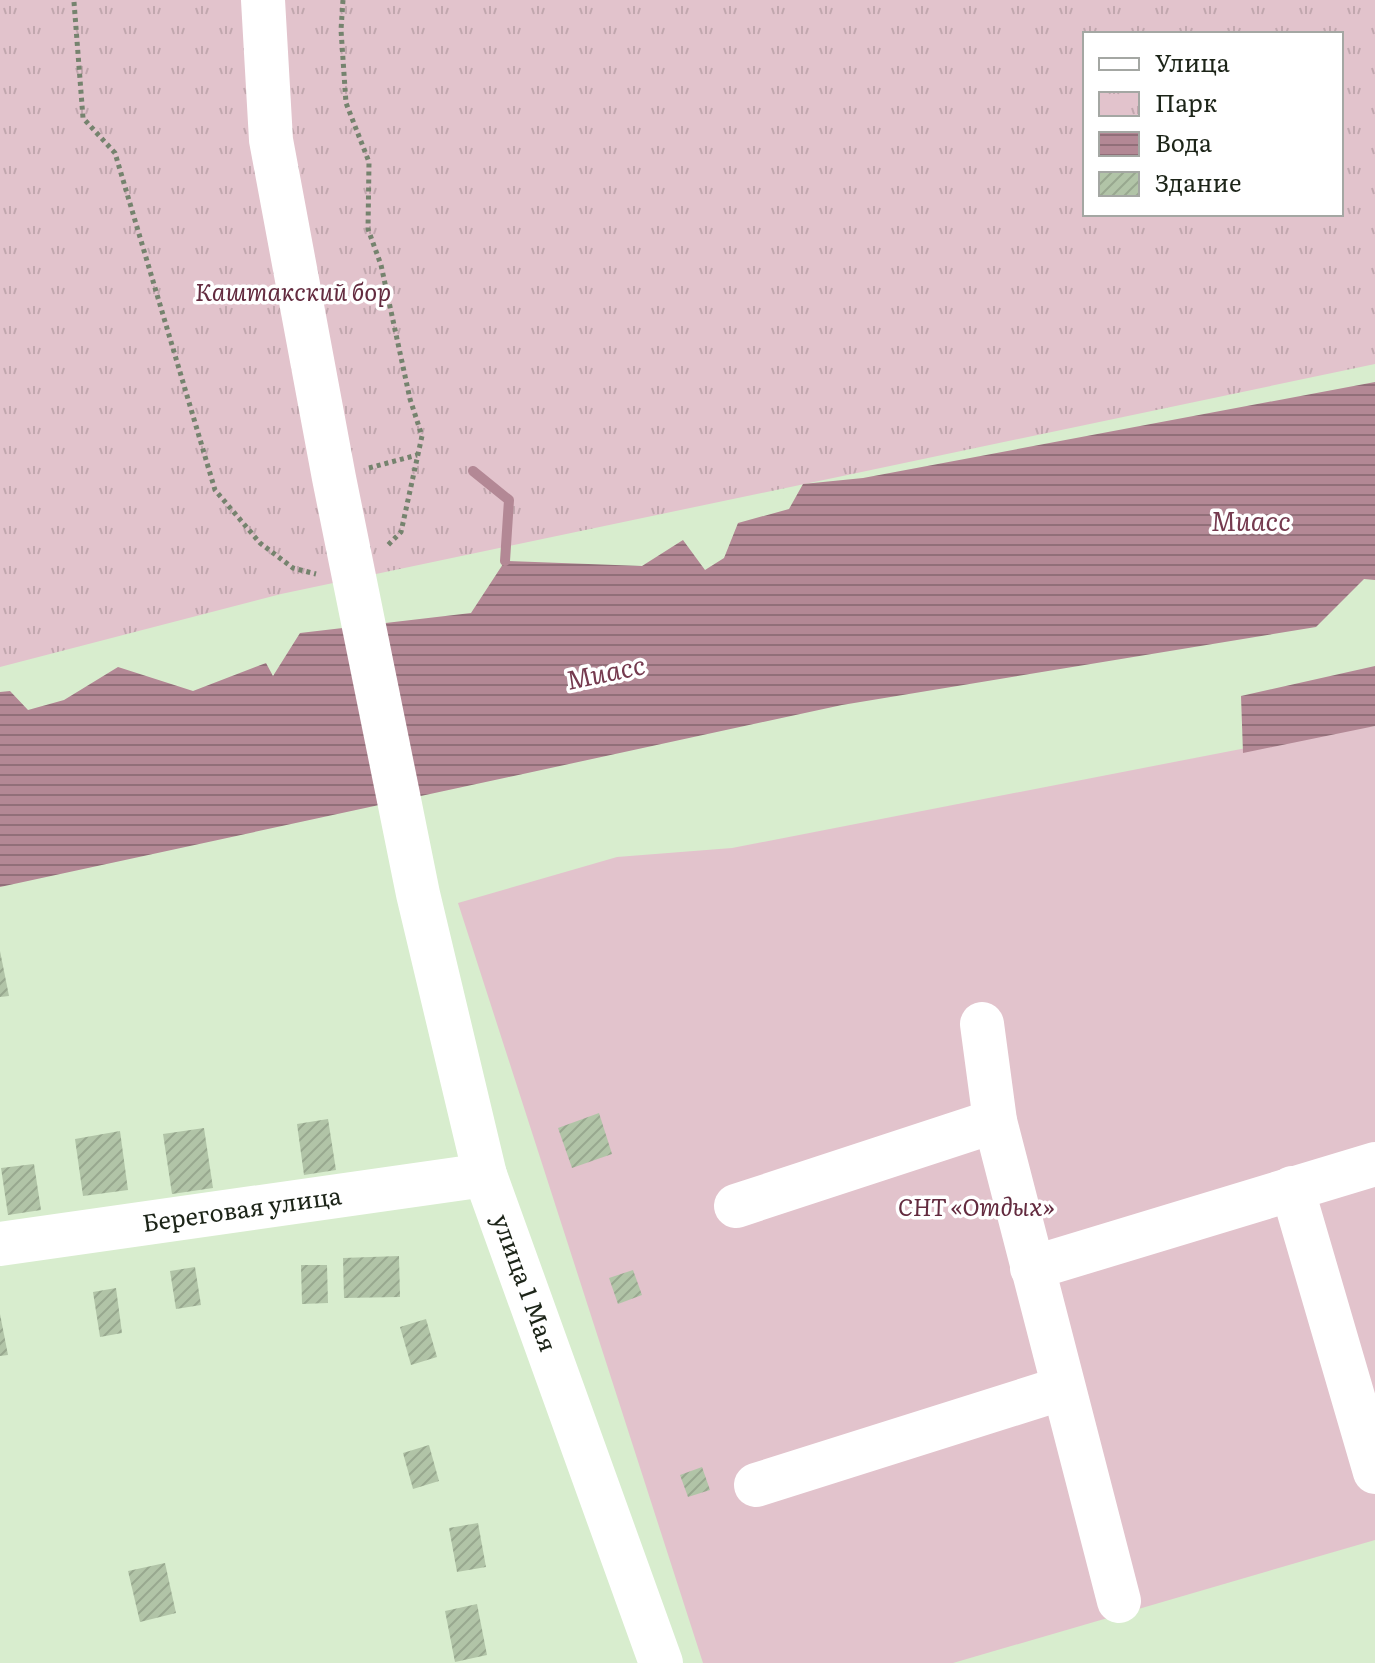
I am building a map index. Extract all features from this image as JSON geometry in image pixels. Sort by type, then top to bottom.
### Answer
[{"type":"main road","name":"улица 1 Мая","points":[[263,0],[271,140],[332,470],[418,894],[485,1175],[661,1663]]},
{"type":"main road","points":[[982,1024],[995,1121],[1119,1601]]},
{"type":"main road","points":[[736,1206],[995,1121]]},
{"type":"main road","points":[[1032,1268],[1375,1164]]},
{"type":"main road","name":"Береговая улица","points":[[0,1244],[485,1175]]},
{"type":"main road","points":[[1292,1188],[1375,1472]]},
{"type":"main road","points":[[756,1485],[1063,1388]]},
{"type":"path","points":[[343,0],[341,30],[346,103],[369,162],[368,229],[381,265],[410,399],[422,436],[401,532],[382,550]]},
{"type":"path","points":[[74,2],[83,118],[115,153],[215,490],[260,543],[293,568],[312,574],[326,572]]},
{"type":"path","points":[[332,470],[418,455]]},
{"type":"green space","name":"Каштакский бор","points":[[0,0],[1375,0],[1375,364],[281,594],[0,667]]},
{"type":"green space","name":"СНТ «Отдых»","points":[[1375,726],[1375,1540],[953,1663],[703,1663],[458,903],[617,857],[732,848],[1323,733]]},
{"type":"water","name":"Миасс","points":[[1375,382],[1375,580],[1364,579],[1316,627],[842,705],[0,887],[0,692],[10,691],[28,710],[64,700],[118,667],[193,691],[266,663],[273,676],[300,633],[471,613],[505,561],[642,566],[683,540],[705,570],[724,558],[738,523],[789,509],[803,484],[863,478]]},
{"type":"water","points":[[1375,666],[1375,726],[1243,753],[1241,696]]},
{"type":"building","points":[[0,951],[9,996],[0,997]]},
{"type":"building","points":[[599,1113],[612,1154],[572,1168],[558,1128]]},
{"type":"building","points":[[328,1119],[336,1170],[304,1175],[297,1124]]},
{"type":"building","points":[[204,1128],[213,1188],[172,1194],[163,1134]]},
{"type":"building","points":[[120,1131],[128,1190],[83,1196],[75,1139]]},
{"type":"building","points":[[34,1164],[41,1210],[8,1215],[1,1168]]},
{"type":"building","points":[[399,1256],[400,1297],[344,1298],[343,1258]]},
{"type":"building","points":[[301,1265],[327,1265],[328,1303],[302,1304]]},
{"type":"building","points":[[195,1267],[201,1305],[176,1309],[170,1271]]},
{"type":"building","points":[[633,1270],[642,1295],[618,1304],[609,1278]]},
{"type":"building","points":[[116,1288],[122,1333],[100,1337],[93,1292]]},
{"type":"building","points":[[0,1314],[8,1355],[0,1356]]},
{"type":"building","points":[[426,1319],[437,1357],[411,1365],[400,1327]]},
{"type":"building","points":[[429,1445],[439,1481],[413,1489],[403,1453]]},
{"type":"building","points":[[702,1467],[710,1490],[688,1497],[680,1475]]},
{"type":"building","points":[[478,1523],[486,1567],[457,1572],[449,1528]]},
{"type":"building","points":[[165,1563],[176,1613],[140,1622],[128,1571]]},
{"type":"building","points":[[477,1604],[487,1655],[455,1662],[445,1611]]},
{"type":"waterway","points":[[473,471],[509,500],[505,561]]}]
